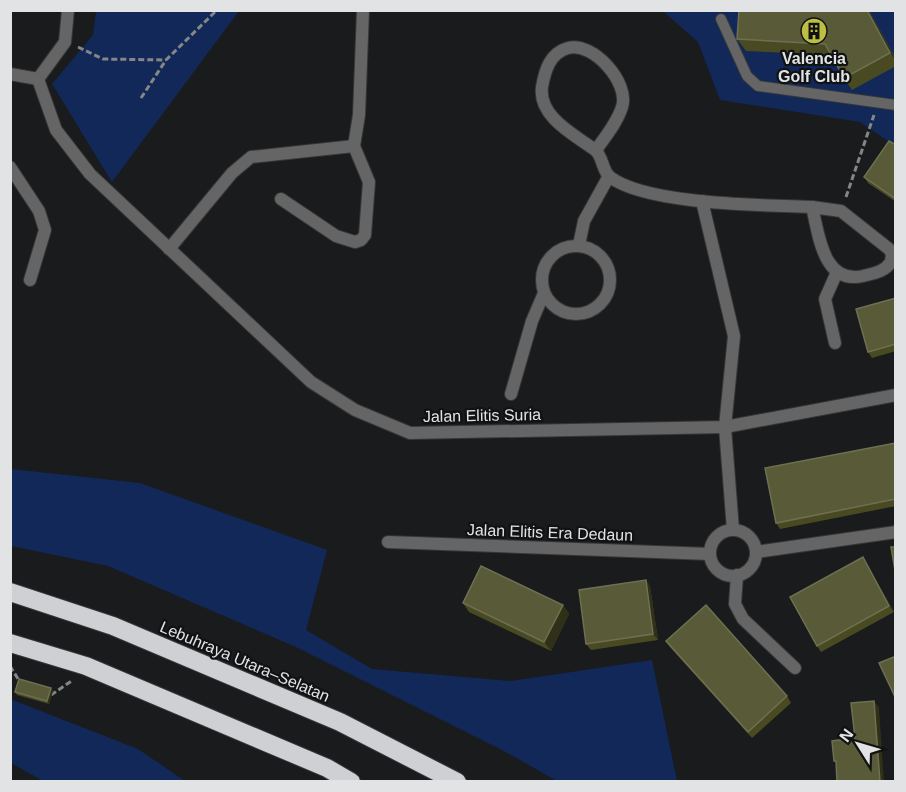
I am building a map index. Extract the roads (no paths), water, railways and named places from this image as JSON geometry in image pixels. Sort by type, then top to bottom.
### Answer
[{"type":"highway","name":"Lebuhraya Utara–Selatan","points":[[10,592],[113,626],[340,722],[457,782]]},
{"type":"highway","points":[[10,643],[92,668],[327,768],[351,782]]},
{"type":"street","points":[[10,74],[38,79],[65,42],[68,10]]},
{"type":"street","points":[[281,199],[336,236],[355,242],[361,240],[365,235],[369,182],[354,146],[359,115],[363,10]]},
{"type":"street","points":[[596,150],[622,106],[623,96],[614,72],[581,47],[571,47],[553,57],[546,66],[542,90],[543,102],[549,113],[579,140],[596,150],[609,176],[639,190],[702,201],[812,207],[841,211],[892,254],[891,262],[881,271],[852,277],[837,272],[825,260],[812,207]]},
{"type":"street","name":"Jalan Elitis Suria","points":[[38,79],[56,130],[90,174],[312,382],[355,410],[410,433],[725,427],[896,395]]},
{"type":"street","points":[[169,249],[232,173],[251,157],[354,146]]},
{"type":"street","points":[[10,167],[39,211],[45,230],[30,280]]},
{"type":"street","points":[[579,245],[584,222],[609,176]]},
{"type":"street","points":[[702,201],[734,336],[725,427],[733,530]]},
{"type":"street","points":[[579,245],[598,253],[610,271],[610,282],[602,302],[584,313],[572,314],[560,311],[544,293],[541,282],[548,260],[567,246],[579,245]]},
{"type":"street","points":[[835,343],[825,299],[837,272]]},
{"type":"street","points":[[511,394],[531,321],[544,293]]},
{"type":"street","points":[[733,530],[747,534],[752,539],[756,552],[753,565],[737,576],[722,573],[716,568],[710,554],[711,547],[719,535],[733,530]]},
{"type":"street","points":[[756,552],[896,532]]},
{"type":"street","name":"Jalan Elitis Era Dedaun","points":[[388,542],[710,554]]},
{"type":"street","points":[[737,576],[735,604],[742,620],[795,668]]},
{"type":"lane","points":[[721,19],[747,76],[758,86],[896,105]]},
{"type":"place","name":"Valencia Golf Club","points":[[814,31]]}]
